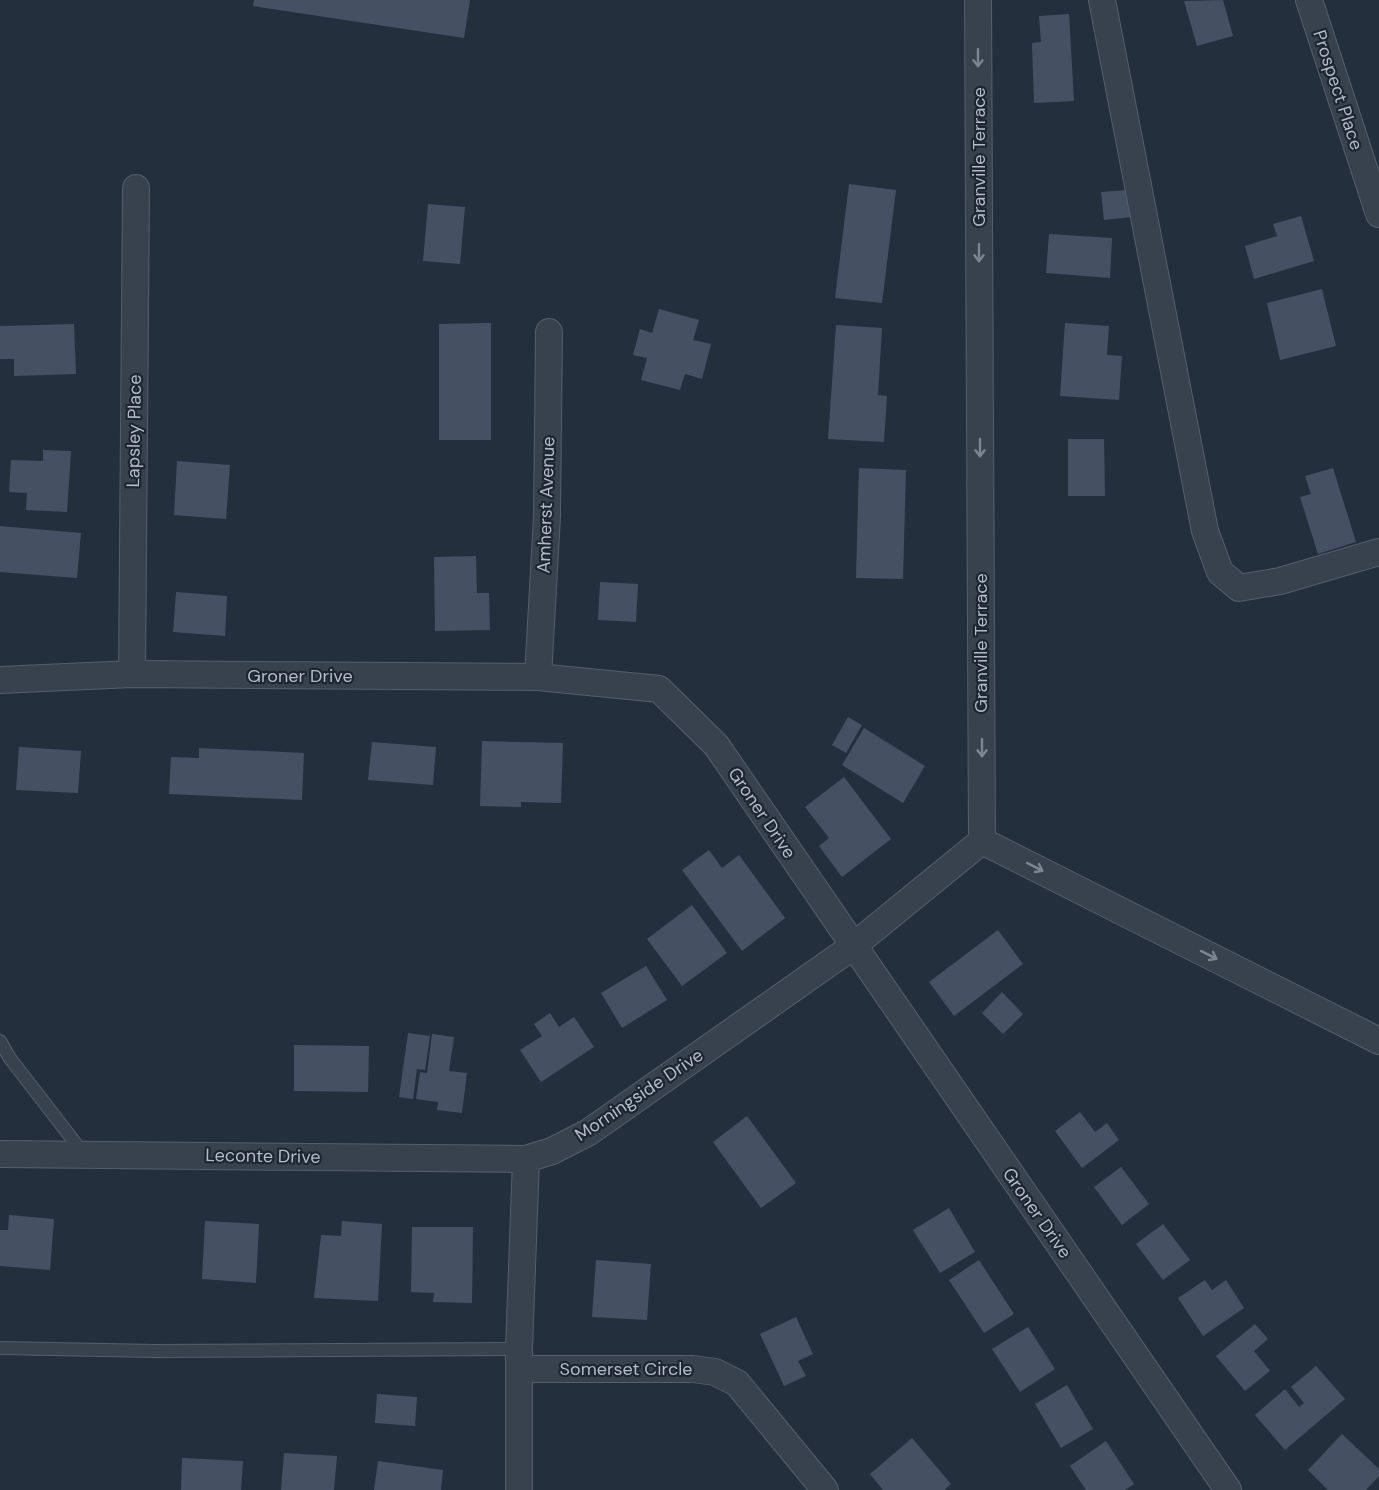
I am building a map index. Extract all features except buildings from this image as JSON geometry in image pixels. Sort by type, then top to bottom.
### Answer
[{"type":"street","name":"Granville Terrace","points":[[978,0],[982,841]]},
{"type":"street","points":[[1102,0],[1205,531],[1221,572],[1239,588],[1280,581],[1379,552]]},
{"type":"street","name":"Prospect Place","points":[[1309,0],[1379,214]]},
{"type":"street","name":"Lapsley Place","points":[[132,675],[136,188]]},
{"type":"street","name":"Amherst Avenue","points":[[538,677],[547,516],[549,332]]},
{"type":"street","name":"Groner Drive","points":[[0,680],[132,675],[538,677],[659,689],[716,745],[1228,1490]]},
{"type":"street","name":"Morningside Drive","points":[[526,1159],[552,1151],[589,1132],[852,946],[982,841]]},
{"type":"street","points":[[982,841],[1379,1041]]},
{"type":"street","name":"Leconte Drive","points":[[0,1154],[526,1159]]},
{"type":"street","points":[[519,1490],[519,1359],[526,1159]]},
{"type":"street","name":"Somerset Circle","points":[[519,1359],[715,1372],[737,1383],[825,1490]]},
{"type":"lane","points":[[0,1041],[9,1057],[84,1154]]},
{"type":"lane","points":[[0,1348],[519,1359]]}]
